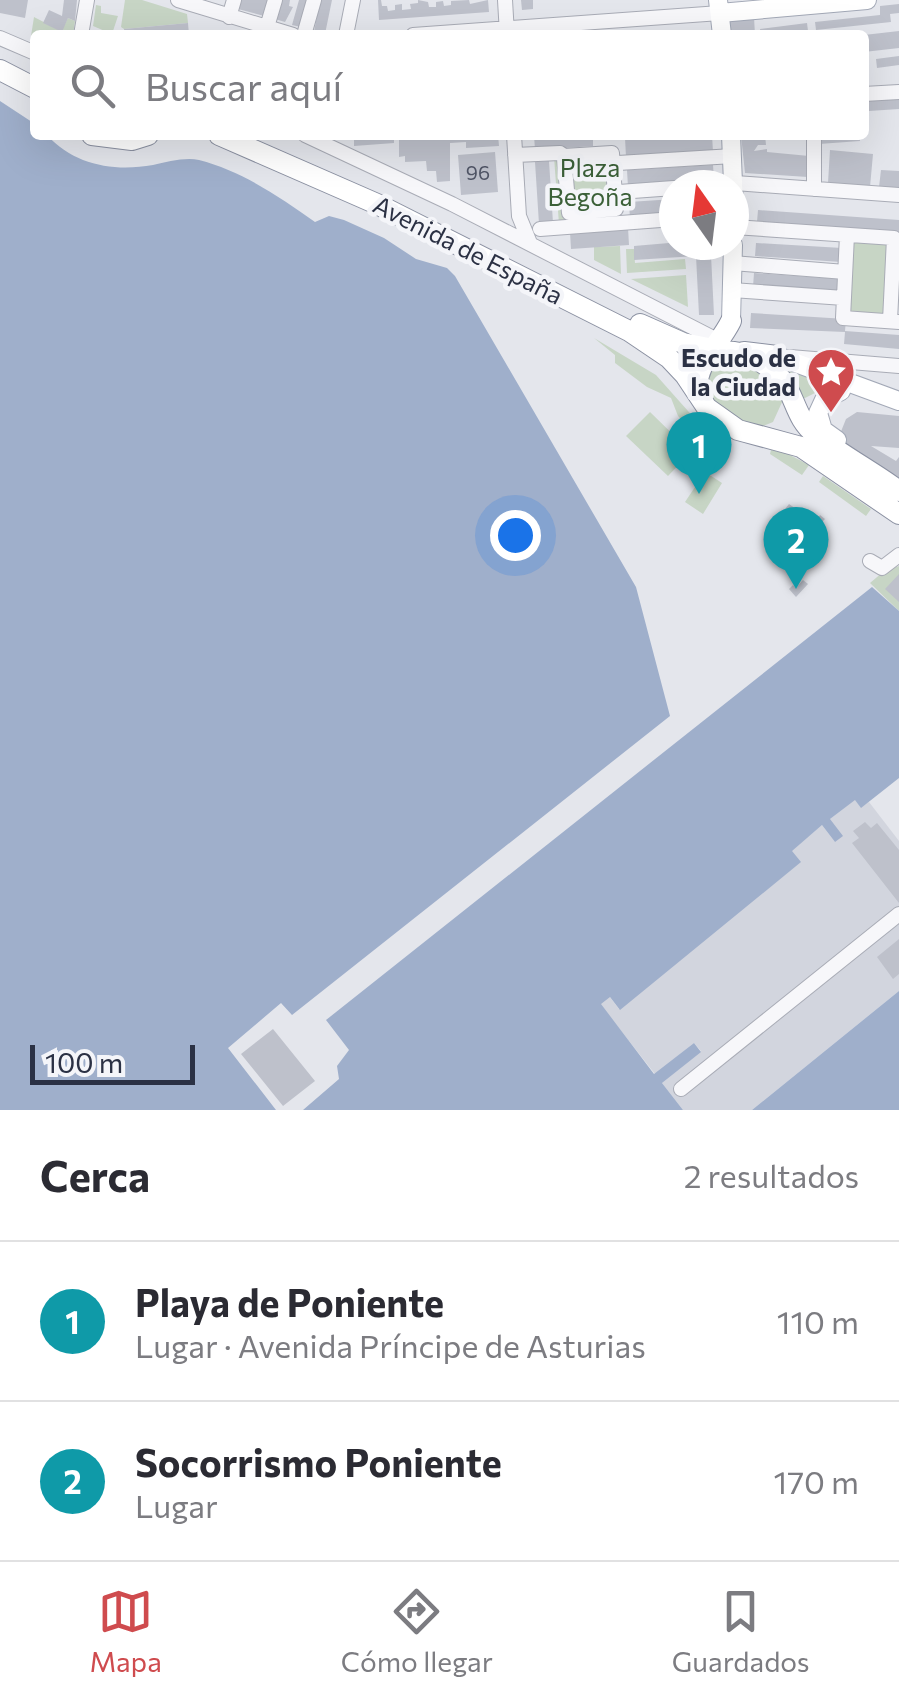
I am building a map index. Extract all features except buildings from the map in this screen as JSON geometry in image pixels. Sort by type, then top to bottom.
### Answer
[{"type":"highway","points":[[0,57],[30,67]]},
{"type":"highway","points":[[0,70],[30,85]]},
{"type":"highway","name":"Avenida de España","points":[[231,140],[377,204],[650,344],[676,365],[698,392]]},
{"type":"highway","name":"Avenida de España","points":[[263,140],[383,194],[658,333],[726,351]]},
{"type":"highway","points":[[731,322],[726,351],[697,375],[698,392],[707,408],[738,430],[801,446],[899,514]]},
{"type":"highway","points":[[726,351],[777,356]]},
{"type":"highway","points":[[726,351],[776,375],[791,409],[812,432],[899,491]]},
{"type":"highway","points":[[759,436],[775,431],[791,409]]},
{"type":"main road","points":[[719,7],[866,0]]},
{"type":"main road","points":[[731,140],[734,170]]},
{"type":"main road","points":[[731,322],[733,260]]},
{"type":"main road","points":[[777,356],[899,402]]},
{"type":"main road","points":[[791,409],[841,391],[865,391]]},
{"type":"main road","points":[[841,391],[821,403],[818,420],[822,430],[899,482]]},
{"type":"street","points":[[83,30],[86,0]]},
{"type":"street","points":[[229,16],[234,0]]},
{"type":"street","points":[[267,28],[274,0]]},
{"type":"street","points":[[305,30],[314,0]]},
{"type":"street","points":[[347,30],[353,0]]},
{"type":"street","points":[[505,0],[506,30]]},
{"type":"street","points":[[187,1],[274,30]]},
{"type":"street","points":[[542,30],[614,28],[719,7]]},
{"type":"street","points":[[0,38],[30,51]]},
{"type":"street","points":[[869,94],[899,92]]},
{"type":"street","name":"Avenida de España","points":[[319,140],[530,244],[726,351]]},
{"type":"street","points":[[335,140],[341,152]]},
{"type":"street","points":[[514,140],[519,216],[530,244]]},
{"type":"street","points":[[814,140],[814,189]]},
{"type":"street","points":[[516,155],[564,156],[615,150],[733,156]]},
{"type":"street","points":[[615,150],[620,215]]},
{"type":"street","points":[[615,150],[620,215]]},
{"type":"street","points":[[564,156],[568,220]]},
{"type":"street","points":[[749,184],[899,195]]},
{"type":"street","points":[[620,192],[659,189]]},
{"type":"street","points":[[540,229],[568,220],[620,215],[659,218]]},
{"type":"street","points":[[499,228],[511,226],[519,216]]},
{"type":"street","points":[[749,227],[894,238],[895,321],[844,318],[847,235]]},
{"type":"street","points":[[749,257],[845,272]]},
{"type":"street","points":[[732,290],[844,298]]},
{"type":"street","points":[[777,356],[899,366]]},
{"type":"street","points":[[877,564],[899,553]]},
{"type":"street","points":[[680,1089],[899,914]]},
{"type":"shaded area","points":[[855,799],[861,807],[869,802],[899,841],[899,991],[752,1110],[683,1110],[662,1083],[701,1051],[694,1043],[655,1074],[600,1004],[609,996],[619,1009],[800,862],[791,851],[822,825],[835,842],[830,819]]},
{"type":"green space","points":[[125,0],[142,0],[187,14],[188,23],[124,29],[121,27]]},
{"type":"green space","points":[[96,5],[101,6],[101,13],[118,16],[113,30],[93,26]]},
{"type":"green space","points":[[34,17],[59,30],[32,30]]},
{"type":"green space","points":[[68,18],[75,21],[74,30],[62,30]]},
{"type":"green space","name":"Plaza Begoña","points":[[617,149],[621,212],[564,217],[565,223],[559,224],[554,157]]},
{"type":"green space","points":[[847,235],[894,238],[890,321],[843,318]]},
{"type":"green space","points":[[620,246],[621,274],[594,260],[594,247]]},
{"type":"green space","points":[[626,249],[634,249],[635,263],[685,260],[686,269],[627,273]]},
{"type":"green space","points":[[686,275],[688,307],[631,279]]},
{"type":"green space","points":[[594,338],[656,375],[712,434],[705,444],[678,416],[671,398],[647,387],[615,363],[615,355]]},
{"type":"green space","points":[[725,359],[751,368],[773,384],[783,400],[773,422],[750,427],[707,395],[705,388],[712,366]]},
{"type":"green space","points":[[780,362],[816,378],[820,384],[817,392],[803,399]]},
{"type":"green space","points":[[650,412],[691,452],[668,476],[626,436]]},
{"type":"green space","points":[[771,450],[809,465],[802,475],[770,454]]},
{"type":"green space","points":[[705,472],[722,483],[703,514],[685,502]]},
{"type":"green space","points":[[823,476],[871,509],[866,516],[819,482]]},
{"type":"green space","points":[[899,566],[899,611],[870,583]]},
{"type":"water","points":[[0,101],[30,121],[30,140],[52,140],[82,160],[124,167],[199,160],[245,178],[315,222],[329,216],[344,220],[384,238],[416,259],[447,268],[636,587],[670,716],[292,1015],[281,1003],[228,1048],[276,1110],[0,1110]]},
{"type":"water","points":[[872,587],[899,611],[899,778],[861,808],[855,800],[830,819],[843,836],[835,842],[822,825],[792,851],[801,862],[620,1010],[610,997],[601,1004],[654,1074],[694,1043],[701,1052],[662,1083],[683,1110],[303,1110],[339,1079],[337,1066],[349,1050],[326,1020]]},
{"type":"water","points":[[899,991],[899,1110],[752,1110]]},
{"type":"place","name":"Escudo de la Ciudad","points":[[831,414]]},
{"type":"place","name":"Playa de Poniente","points":[[699,494]]},
{"type":"place","name":"Socorrismo Poniente","points":[[796,589]]}]
